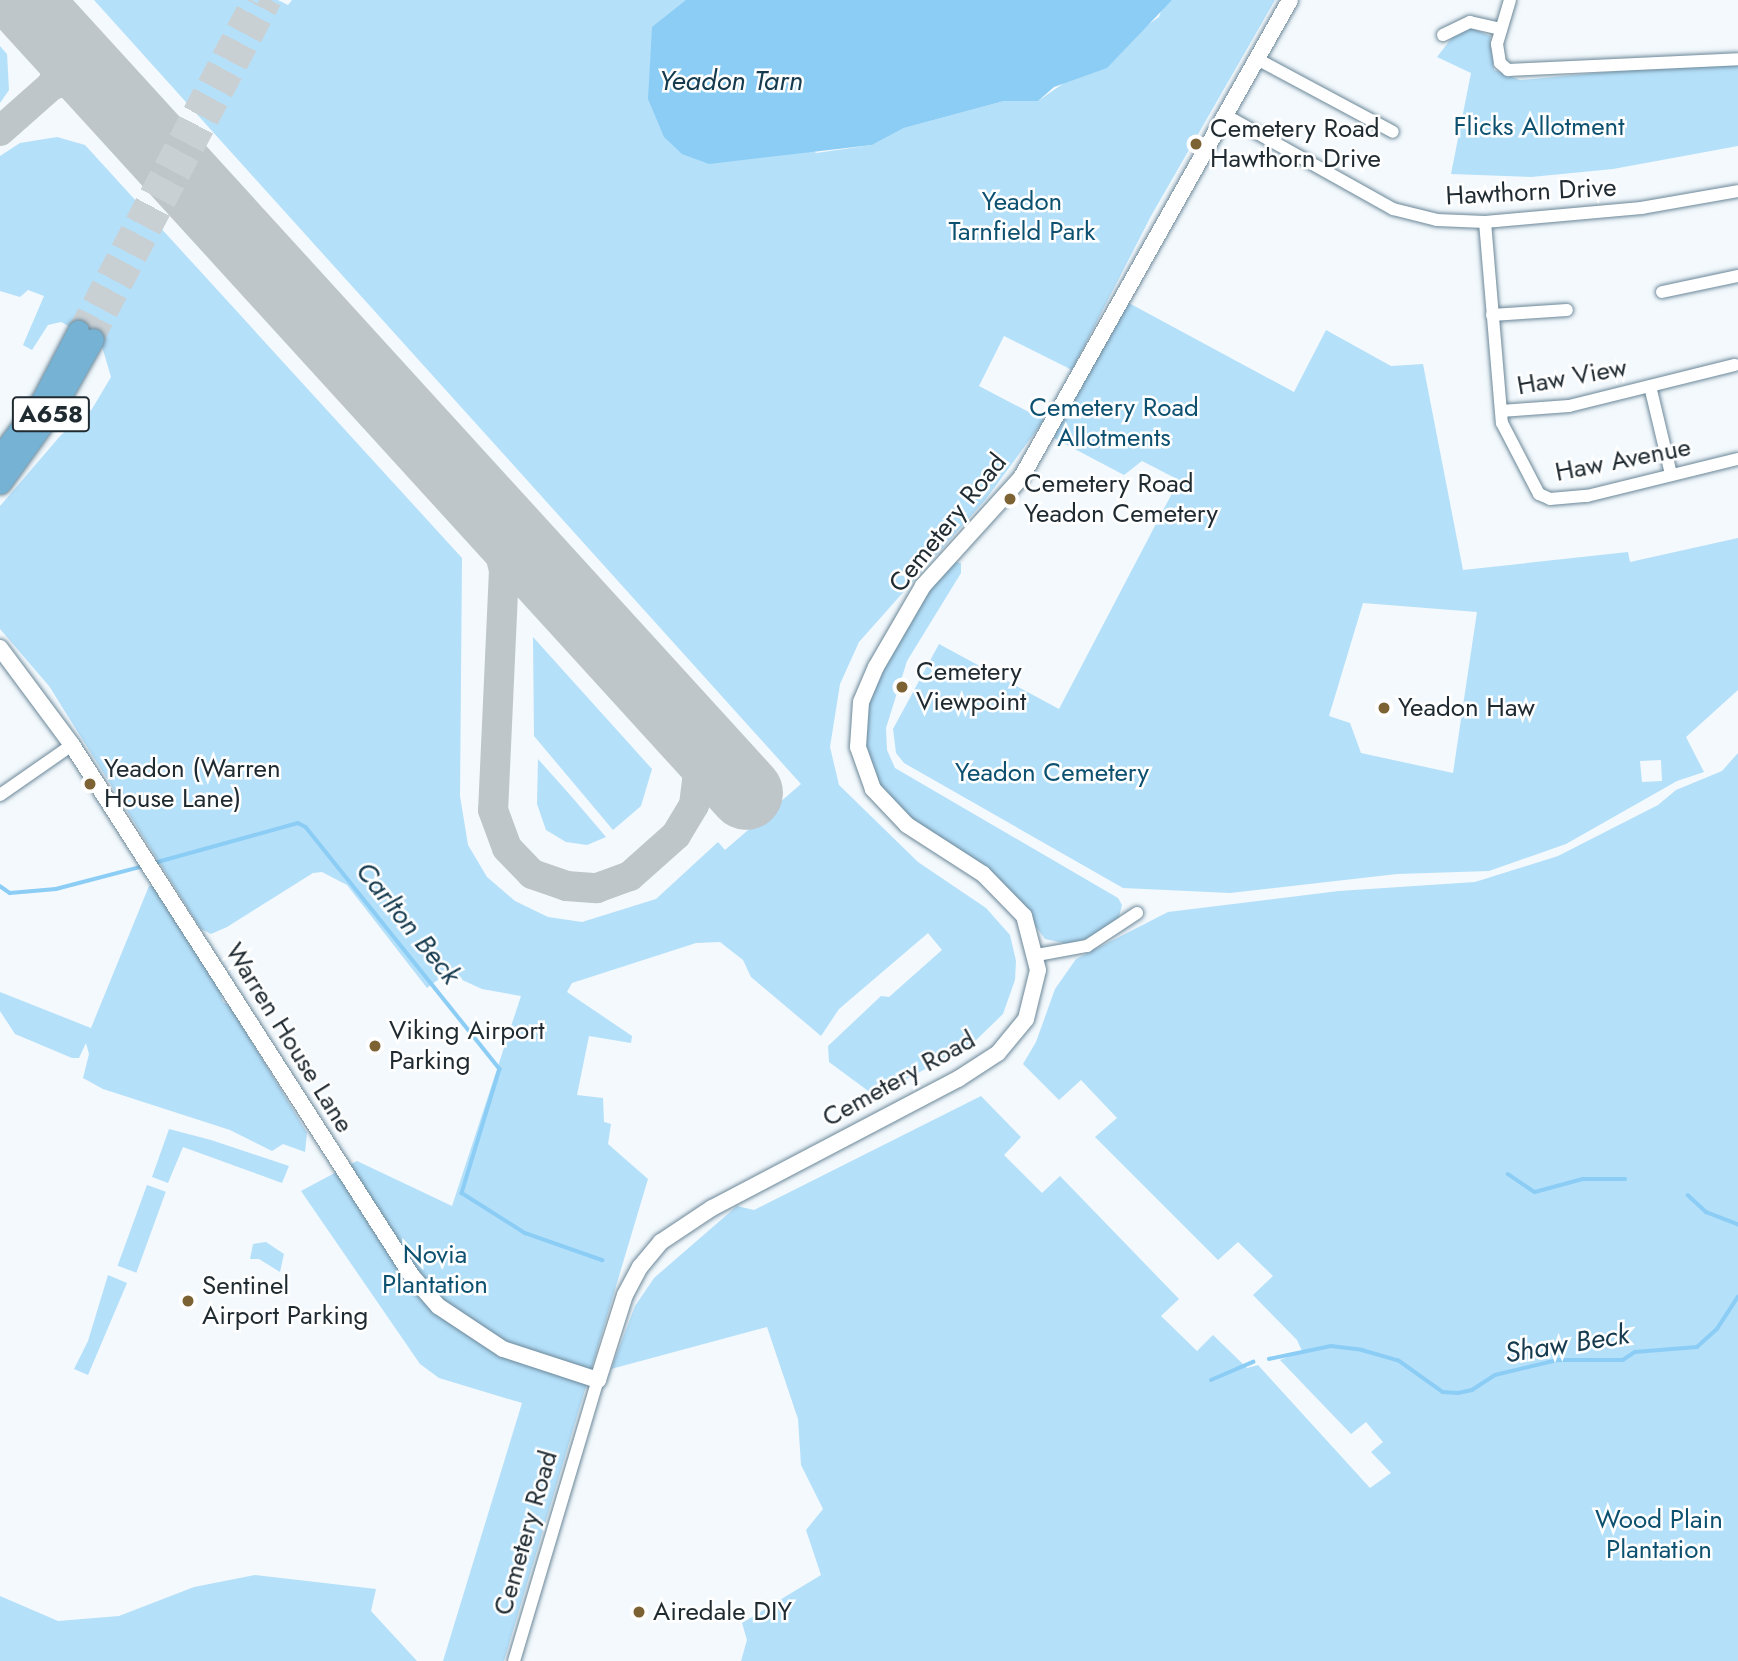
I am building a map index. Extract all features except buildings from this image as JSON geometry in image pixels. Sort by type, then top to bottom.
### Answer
[{"type":"highway","name":"A658","points":[[0,483],[10,452],[85,335]]},
{"type":"street","name":"Cemetery Road","points":[[514,1661],[625,1295],[640,1267],[661,1242],[690,1220],[958,1079],[998,1053],[1026,1019],[1033,1003],[1037,955],[1024,916],[983,874],[907,825],[873,789],[858,747],[861,702],[923,586],[1021,478],[1290,0]]},
{"type":"street","points":[[1510,0],[1497,44],[1500,63],[1519,73],[1738,60]]},
{"type":"street","points":[[1443,35],[1470,22],[1501,29]]},
{"type":"street","points":[[1257,59],[1392,132]]},
{"type":"street","name":"Hawthorn Drive","points":[[1226,115],[1393,209],[1437,220],[1485,222],[1641,208],[1738,191]]},
{"type":"street","name":"Haw Avenue","points":[[1485,222],[1503,428],[1544,498],[1587,496],[1738,459]]},
{"type":"street","points":[[1662,292],[1738,276]]},
{"type":"street","points":[[1492,315],[1567,310]]},
{"type":"street","name":"Haw View","points":[[1501,411],[1569,406],[1735,365]]},
{"type":"street","name":"Haw View","points":[[1650,386],[1671,474]]},
{"type":"street","name":"Warren House Lane","points":[[0,648],[72,745],[412,1276],[438,1306],[503,1349],[598,1380]]},
{"type":"street","points":[[0,795],[72,745]]},
{"type":"street","points":[[1037,955],[1087,946],[1137,913]]},
{"type":"green space","points":[[94,0],[278,0],[288,5],[292,0],[687,0],[816,153],[872,145],[904,128],[1004,101],[1038,101],[1159,17],[1163,5],[1172,0],[1275,0],[1151,216],[1072,370],[1004,336],[979,386],[1044,420],[986,499],[859,642],[840,684],[830,747],[839,785],[918,862],[986,908],[1010,935],[1016,961],[1015,980],[1003,1014],[972,1044],[875,1096],[829,1062],[828,1046],[881,996],[889,997],[942,950],[928,933],[839,1009],[821,1036],[751,977],[743,960],[720,942],[696,943],[572,983],[567,992],[632,1036],[631,1043],[589,1036],[577,1095],[603,1098],[604,1122],[611,1124],[608,1144],[648,1179],[504,1661],[443,1661],[522,1403],[439,1378],[420,1364],[301,1191],[357,1161],[452,1206],[521,996],[482,989],[447,973],[427,988],[347,885],[322,872],[313,873],[227,927],[211,934],[201,929],[49,686],[0,629],[0,506],[61,435],[92,409],[111,377],[101,343],[61,322],[48,325],[32,350],[23,345],[44,296],[28,290],[20,297],[0,291],[0,156],[20,143],[57,137],[85,145],[462,558],[460,796],[468,845],[487,877],[515,901],[548,917],[582,922],[656,899],[718,842],[725,850],[801,784]]},
{"type":"green space","name":"Flicks Allotment","points":[[1469,27],[1490,36],[1494,70],[1520,80],[1738,60],[1738,146],[1613,169],[1531,177],[1451,174],[1471,73],[1437,57],[1454,35]]},
{"type":"green space","points":[[0,46],[7,54],[9,90],[0,103]]},
{"type":"green space","points":[[1127,302],[1294,392],[1326,330],[1391,366],[1423,364],[1463,570],[1628,552],[1630,562],[1738,538],[1738,690],[1686,737],[1704,772],[1677,781],[1566,844],[1489,871],[1397,874],[1230,893],[1123,888],[904,763],[896,753],[893,729],[939,644],[1059,709],[1179,480],[1142,461],[1124,475],[1052,437]],"holes":[[[1363,603],[1477,612],[1453,773],[1361,753],[1350,723],[1329,716]],[[1661,760],[1662,781],[1642,782],[1640,761]]]},
{"type":"green space","points":[[953,562],[961,563],[961,573],[907,661],[886,728],[887,750],[895,768],[1118,898],[1122,905],[1118,921],[1093,937],[1068,944],[1045,939],[1004,884],[915,822],[879,785],[865,751],[863,732],[872,687],[932,586]]},
{"type":"green space","points":[[533,637],[652,769],[641,806],[613,830],[534,736]]},
{"type":"green space","name":"Wood Plain Plantation","points":[[1738,753],[1738,1661],[741,1661],[747,1640],[742,1623],[821,1575],[806,1530],[823,1509],[801,1465],[798,1419],[767,1327],[611,1369],[635,1306],[654,1278],[737,1206],[754,1210],[981,1096],[1021,1137],[1004,1155],[1042,1193],[1060,1176],[1179,1299],[1161,1316],[1197,1351],[1213,1335],[1247,1368],[1258,1365],[1370,1488],[1391,1473],[1371,1452],[1383,1442],[1366,1422],[1351,1434],[1280,1360],[1302,1351],[1297,1340],[1253,1295],[1273,1276],[1238,1242],[1218,1260],[1095,1137],[1117,1118],[1081,1080],[1059,1100],[1023,1064],[1036,1042],[1055,989],[1076,959],[1168,912],[1339,891],[1475,882],[1558,856],[1658,805],[1676,790],[1722,771]]},
{"type":"green space","points":[[538,759],[606,837],[587,845],[566,842],[546,830],[537,804]]},
{"type":"green space","points":[[149,886],[155,886],[218,982],[223,1002],[230,1006],[307,1133],[305,1152],[283,1144],[272,1151],[230,1130],[103,1089],[83,1078],[89,1054],[86,1043],[79,1058],[72,1058],[15,1034],[0,1011],[0,992],[91,1028]]},
{"type":"green space","points":[[169,1129],[289,1166],[282,1183],[183,1147],[168,1183],[152,1177]]},
{"type":"green space","points":[[147,1185],[166,1192],[136,1273],[118,1266]]},
{"type":"green space","points":[[266,1242],[284,1254],[280,1272],[259,1259],[250,1259],[253,1244]]},
{"type":"green space","points":[[108,1275],[127,1283],[88,1375],[74,1369],[88,1341]]},
{"type":"green space","points":[[255,1575],[376,1589],[371,1611],[417,1661],[0,1661],[0,1596],[58,1621],[119,1616],[194,1587]]},
{"type":"water","name":"Yeadon Tarn","points":[[686,0],[1172,0],[1107,68],[1054,87],[1038,101],[1004,101],[904,128],[872,145],[709,164],[682,154],[664,137],[648,99],[652,27]]},
{"type":"waterway","name":"Carlton Beck","points":[[154,863],[298,823],[306,827],[500,1069],[462,1193],[525,1233],[602,1260]]},
{"type":"waterway","name":"Carlton Beck","points":[[0,886],[10,893],[56,889],[144,866]]},
{"type":"waterway","points":[[1508,1174],[1535,1192],[1583,1179],[1625,1179]]},
{"type":"waterway","points":[[1688,1195],[1706,1212],[1738,1224]]},
{"type":"waterway","name":"Shaw Beck","points":[[1269,1359],[1331,1346],[1362,1350],[1398,1360],[1443,1392],[1458,1393],[1472,1390],[1495,1375],[1558,1360],[1623,1360],[1635,1352],[1697,1347],[1717,1329],[1738,1297]]},
{"type":"waterway","name":"Shaw Beck","points":[[1211,1380],[1253,1362]]},
{"type":"taxiway","points":[[56,35],[63,61],[52,85],[81,77],[107,91]]},
{"type":"taxiway","points":[[0,131],[52,85]]},
{"type":"taxiway","points":[[466,485],[494,530],[504,570],[493,810],[507,848],[532,874],[566,886],[597,888],[630,876],[676,835],[694,805],[698,772],[690,740],[671,710]]},
{"type":"runway","points":[[23,0],[746,793]]},
{"type":"tunnel","points":[[78,331],[252,0]]},
{"type":"tunnel","points":[[93,339],[271,0]]},
{"type":"place","name":"Cemetery Road Hawthorn Drive","points":[[1196,144]]},
{"type":"place","name":"Cemetery Road Yeadon Cemetery","points":[[1010,499]]},
{"type":"place","name":"Cemetery Viewpoint","points":[[902,687]]},
{"type":"place","name":"Yeadon Haw","points":[[1384,708]]},
{"type":"place","name":"Yeadon (Warren House Lane)","points":[[90,784]]},
{"type":"place","name":"Viking Airport Parking","points":[[375,1046]]},
{"type":"place","name":"Sentinel Airport Parking","points":[[188,1301]]},
{"type":"place","name":"Airedale DIY","points":[[639,1612]]},
{"type":"park label","name":"Yeadon Tarnfield Park","points":[[1022,217]]},
{"type":"park label","name":"Cemetery Road Allotments","points":[[1114,422]]},
{"type":"park label","name":"Yeadon Cemetery","points":[[1052,773]]},
{"type":"park label","name":"Novia Plantation","points":[[435,1270]]}]
